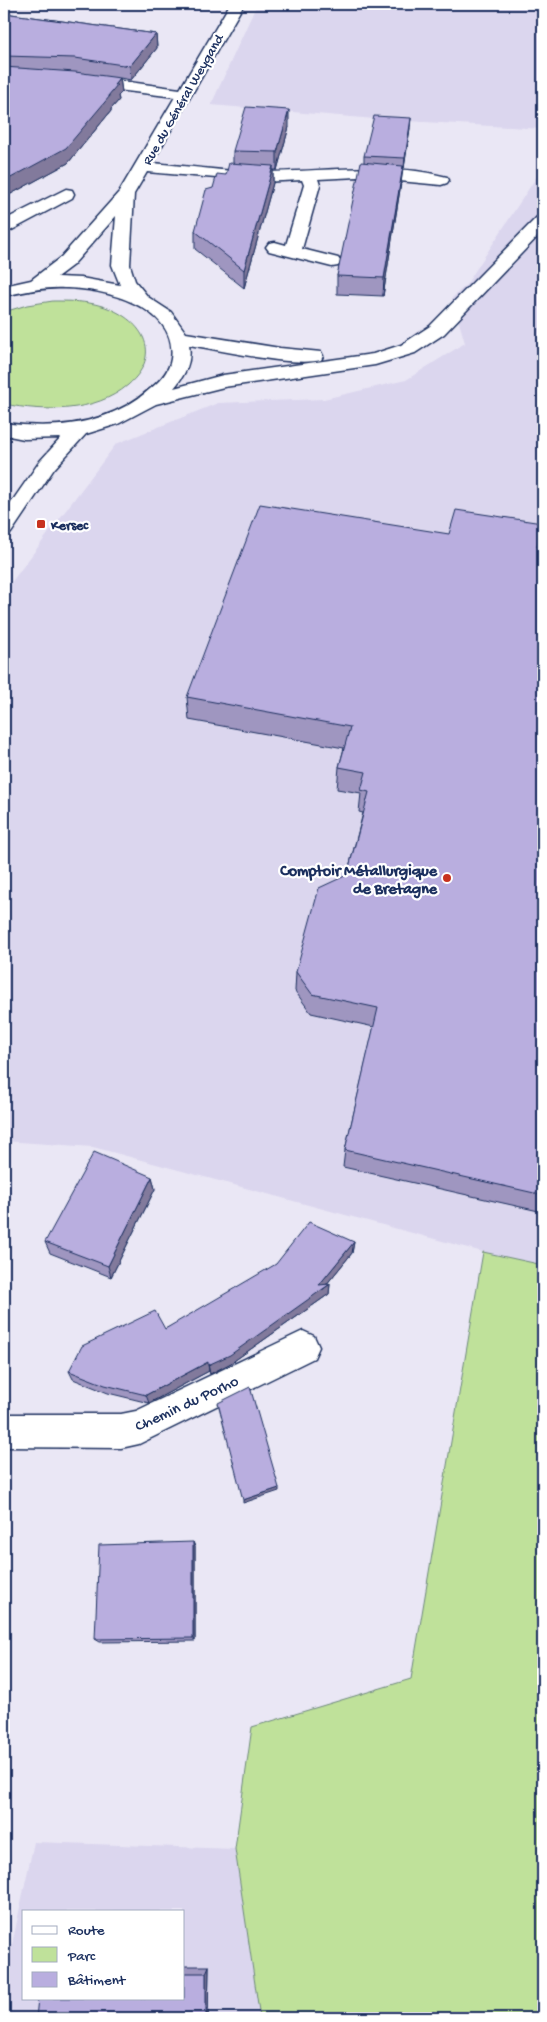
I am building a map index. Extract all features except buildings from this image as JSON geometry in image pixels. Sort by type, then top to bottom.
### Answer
[{"type":"street","name":"Rue du Général Weygand","points":[[37,284],[66,261],[126,194],[237,4]]},
{"type":"street","points":[[68,79],[186,94]]},
{"type":"street","points":[[142,167],[262,177],[358,172],[442,180]]},
{"type":"street","points":[[293,250],[312,185],[308,174]]},
{"type":"street","points":[[4,227],[66,194]]},
{"type":"street","name":"Rue du Général Weygand","points":[[126,194],[121,265],[127,282],[140,298]]},
{"type":"street","points":[[153,399],[223,381],[375,359],[408,349],[437,330],[543,221]]},
{"type":"street","points":[[275,246],[332,262]]},
{"type":"street","points":[[4,291],[37,284],[65,282],[92,284],[118,289],[140,298],[166,315],[180,338],[181,358],[172,380],[153,399],[132,412],[79,430],[44,433],[4,429]]},
{"type":"street","points":[[180,338],[280,354],[375,359]]},
{"type":"street","points":[[4,528],[47,465],[79,430]]},
{"type":"street","name":"Chemin du Porho","points":[[4,1431],[120,1431],[139,1427],[303,1347]]},
{"type":"shaded area","points":[[257,4],[543,4],[543,129],[375,119],[211,105]]},
{"type":"shaded area","points":[[543,167],[543,1265],[483,1252],[93,1147],[4,1141],[4,592],[116,444],[218,403],[324,399],[406,380],[465,343],[452,298],[466,285]]},
{"type":"shaded area","points":[[34,1842],[235,1849],[260,2018],[4,2018],[4,1982]]},
{"type":"green space","points":[[53,301],[96,304],[128,319],[144,338],[146,349],[145,361],[139,373],[128,385],[100,401],[69,408],[52,409],[4,404],[4,312],[27,305]]},
{"type":"green space","points":[[483,1252],[543,1265],[543,2018],[260,2018],[235,1849],[252,1727],[411,1679]]},
{"type":"place","name":"Kersec","points":[[41,524]]},
{"type":"place","name":"Comptoir Métallurgique de Bretagne","points":[[447,878]]}]
